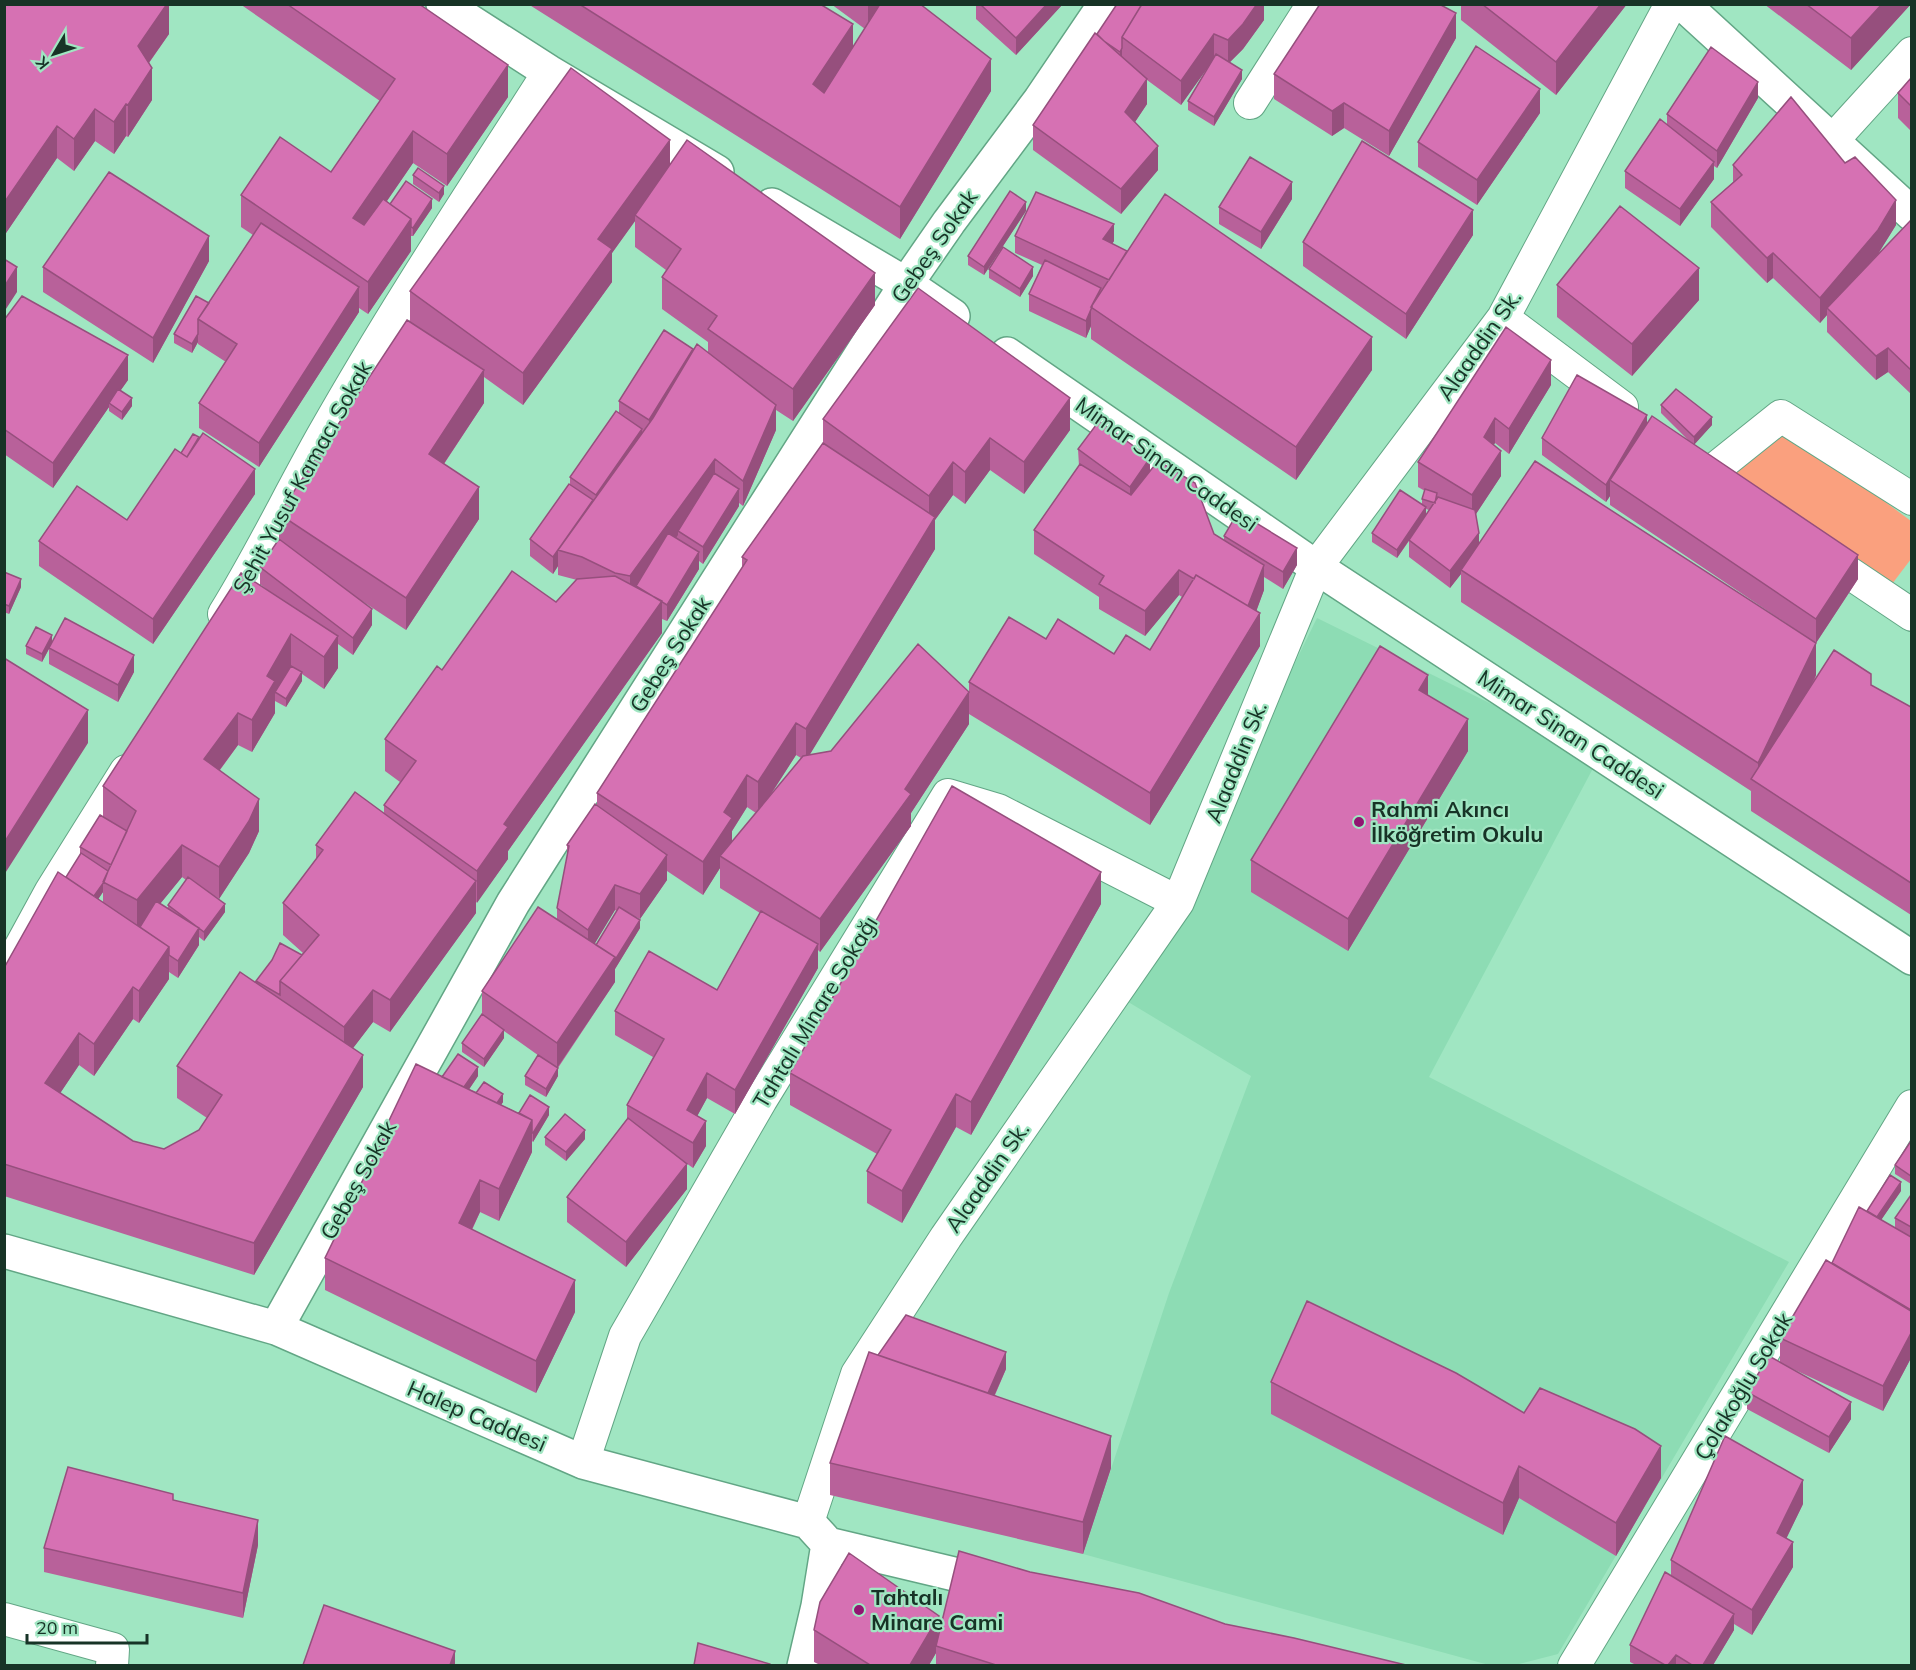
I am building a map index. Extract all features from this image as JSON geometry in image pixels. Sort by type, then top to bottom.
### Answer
[{"type":"street","name":"Mimar Sinan Caddesi","points":[[443,4],[549,72],[906,284],[1316,567],[1911,958]]},
{"type":"street","name":"Gebeş Sokak","points":[[276,1328],[513,903],[906,284],[1040,100],[1105,4]]},
{"type":"street","points":[[1250,103],[1313,4]]},
{"type":"street","name":"Alaaddin Sk.","points":[[818,1533],[857,1374],[946,1237],[1178,902],[1316,567],[1503,318],[1671,4]]},
{"type":"street","points":[[1683,4],[1911,214]]},
{"type":"street","points":[[1842,151],[1911,53]]},
{"type":"street","name":"Şehit Yusuf Kamacı Sokak","points":[[209,638],[247,577],[322,436],[397,309],[549,72]]},
{"type":"street","points":[[1503,318],[1656,434],[1716,483],[1781,416],[1911,499]]},
{"type":"street","points":[[1804,542],[1911,615]]},
{"type":"street","points":[[4,977],[51,891],[139,749]]},
{"type":"street","name":"Tahtalı Minare Sokağı","points":[[583,1462],[625,1336],[760,1100],[948,795],[998,810],[1178,902]]},
{"type":"street","name":"Çolakoğlu Sokak","points":[[1574,1665],[1911,1106]]},
{"type":"street","name":"Halep Caddesi","points":[[4,1251],[276,1328],[583,1462],[818,1533],[1024,1591]]},
{"type":"street","points":[[804,1665],[818,1606],[818,1533]]},
{"type":"street","points":[[4,1618],[112,1657]]},
{"type":"shaded area","points":[[1788,430],[1911,521],[1911,559],[1889,588],[1729,473]]},
{"type":"shaded area","points":[[1317,618],[1599,757],[1429,1077],[1789,1262],[1558,1654],[1515,1665],[1489,1665],[1083,1554],[1169,1293],[1251,1076],[1115,994],[1178,902]]},
{"type":"building","points":[[6,4],[167,4],[138,46],[152,68],[128,105],[126,104],[114,122],[95,109],[74,139],[57,126],[6,200],[4,199],[4,7]]},
{"type":"building","points":[[287,4],[419,4],[508,65],[447,154],[413,131],[353,218],[364,225],[383,199],[411,219],[368,282],[241,195],[280,137],[331,172],[395,79]]},
{"type":"building","points":[[579,4],[820,4],[853,24],[813,84],[824,93],[880,4],[920,4],[991,59],[900,207]]},
{"type":"building","points":[[980,4],[1047,4],[1016,38]]},
{"type":"building","points":[[1117,4],[1142,4],[1122,37],[1120,52],[1097,34]]},
{"type":"building","points":[[1142,4],[1257,4],[1228,40],[1214,34],[1181,81],[1122,37]]},
{"type":"building","points":[[1320,4],[1439,4],[1456,13],[1389,131],[1344,103],[1332,111],[1274,74]]},
{"type":"building","points":[[1482,4],[1601,4],[1556,62]]},
{"type":"building","points":[[1806,4],[1882,4],[1851,38]]},
{"type":"building","points":[[1095,33],[1147,79],[1125,112],[1158,146],[1121,189],[1033,125]]},
{"type":"building","points":[[1476,46],[1540,89],[1477,180],[1418,142]]},
{"type":"building","points":[[1711,47],[1758,82],[1717,151],[1667,114]]},
{"type":"building","points":[[1216,54],[1242,70],[1214,117],[1188,101]]},
{"type":"building","points":[[571,68],[670,140],[598,239],[612,249],[523,373],[410,291]]},
{"type":"building","points":[[1911,78],[1911,106],[1898,93]]},
{"type":"building","points":[[1791,97],[1845,163],[1855,157],[1896,200],[1878,230],[1820,298],[1773,253],[1767,258],[1711,202],[1742,175],[1733,165]]},
{"type":"building","points":[[1660,119],[1714,162],[1680,209],[1625,171]]},
{"type":"building","points":[[687,140],[875,273],[793,389],[708,329],[717,316],[662,277],[681,249],[635,215]]},
{"type":"building","points":[[1362,141],[1473,210],[1406,314],[1303,242]]},
{"type":"building","points":[[1250,157],[1292,182],[1261,232],[1219,207]]},
{"type":"building","points":[[418,168],[444,186],[439,193],[413,175]]},
{"type":"building","points":[[109,172],[209,236],[153,338],[43,267]]},
{"type":"building","points":[[406,181],[432,199],[413,228],[411,219],[390,204]]},
{"type":"building","points":[[1010,191],[1026,202],[984,267],[968,256]]},
{"type":"building","points":[[1036,192],[1114,224],[1103,239],[1127,251],[1109,280],[1015,236]]},
{"type":"building","points":[[1165,194],[1372,337],[1296,447],[1091,307]]},
{"type":"building","points":[[1620,206],[1699,268],[1632,344],[1557,285]]},
{"type":"building","points":[[1910,221],[1911,370],[1888,348],[1876,356],[1827,308]]},
{"type":"building","points":[[261,223],[359,287],[259,443],[199,403],[237,344],[198,319]]},
{"type":"building","points":[[1003,247],[1033,267],[1020,289],[989,269]]},
{"type":"building","points":[[4,259],[17,267],[4,287]]},
{"type":"building","points":[[1045,260],[1101,288],[1086,321],[1029,294]]},
{"type":"building","points":[[918,288],[1070,398],[1024,462],[990,438],[965,472],[953,462],[929,496],[823,419]]},
{"type":"building","points":[[22,296],[128,355],[53,463],[4,429],[4,320]]},
{"type":"building","points":[[196,296],[209,303],[198,319],[198,334],[192,344],[174,334]]},
{"type":"building","points":[[407,320],[484,370],[429,454],[479,487],[406,598],[279,514]]},
{"type":"building","points":[[1506,327],[1551,360],[1509,429],[1495,418],[1484,437],[1501,451],[1472,495],[1418,462]]},
{"type":"building","points":[[664,330],[693,349],[649,420],[619,401]]},
{"type":"building","points":[[697,344],[776,405],[743,481],[715,459],[630,576],[615,573],[582,557],[558,550],[653,418]]},
{"type":"building","points":[[1577,375],[1647,415],[1606,485],[1542,438]]},
{"type":"building","points":[[118,389],[132,398],[122,412],[109,403]]},
{"type":"building","points":[[1676,389],[1712,417],[1694,437],[1661,405]]},
{"type":"building","points":[[616,411],[642,429],[596,495],[570,477]]},
{"type":"building","points":[[1652,416],[1858,555],[1816,619],[1610,480]]},
{"type":"building","points":[[1099,421],[1150,458],[1130,487],[1078,449]]},
{"type":"building","points":[[203,433],[255,469],[153,619],[39,541],[77,486],[127,520],[175,449],[187,457]]},
{"type":"building","points":[[193,434],[199,437],[187,457],[181,453]]},
{"type":"building","points":[[823,443],[935,517],[806,729],[796,723],[758,782],[747,775],[724,812],[732,818],[703,862],[597,793],[747,560],[742,557]]},
{"type":"building","points":[[1158,461],[1195,483],[1214,534],[1264,565],[1248,606],[1196,575],[1194,579],[1179,570],[1145,611],[1099,584],[1104,576],[1034,530],[1080,464],[1131,495]]},
{"type":"building","points":[[1535,461],[1816,643],[1758,763],[1461,570]]},
{"type":"building","points":[[714,473],[739,489],[703,547],[678,531]]},
{"type":"building","points":[[569,484],[593,500],[553,557],[530,539]]},
{"type":"building","points":[[1425,489],[1437,493],[1435,503],[1422,499]]},
{"type":"building","points":[[1400,490],[1426,507],[1397,550],[1372,533]]},
{"type":"building","points":[[1438,497],[1475,510],[1479,533],[1450,571],[1409,540]]},
{"type":"building","points":[[1238,512],[1297,548],[1283,572],[1224,536]]},
{"type":"building","points":[[668,533],[699,552],[667,605],[636,586]]},
{"type":"building","points":[[279,539],[372,609],[353,638],[260,567]]},
{"type":"building","points":[[512,571],[556,602],[577,579],[615,576],[662,601],[504,824],[508,827],[477,871],[384,805],[416,761],[385,739],[437,666],[442,670]]},
{"type":"building","points":[[4,572],[21,579],[9,606],[4,604]]},
{"type":"building","points":[[241,573],[338,636],[324,657],[291,634],[267,676],[275,681],[252,720],[238,713],[204,759],[259,799],[249,821],[219,867],[182,845],[137,900],[103,882],[136,811],[103,786]]},
{"type":"building","points":[[1196,575],[1260,613],[1150,793],[969,682],[1009,617],[1046,639],[1058,619],[1114,654],[1126,635],[1150,650]]},
{"type":"building","points":[[65,618],[134,655],[118,685],[49,648]]},
{"type":"building","points":[[36,627],[52,635],[42,654],[26,646]]},
{"type":"building","points":[[918,644],[969,692],[905,789],[911,794],[820,919],[720,856],[803,756],[831,751]]},
{"type":"building","name":"Rahmi Akıncı İlköğretim Okulu","points":[[1380,646],[1428,675],[1419,690],[1468,719],[1348,919],[1251,860]]},
{"type":"building","points":[[1834,650],[1871,674],[1871,685],[1911,707],[1911,883],[1751,779]]},
{"type":"building","points":[[4,658],[88,710],[4,843]]},
{"type":"building","points":[[291,666],[302,672],[286,699],[275,692]]},
{"type":"building","points":[[952,786],[1101,872],[971,1102],[956,1094],[902,1191],[867,1171],[891,1130],[790,1073]]},
{"type":"building","points":[[355,792],[476,881],[390,1000],[373,990],[344,1027],[280,981],[319,935],[283,903],[323,850],[316,845]]},
{"type":"building","points":[[595,804],[667,855],[640,894],[615,885],[588,930],[557,908],[569,846],[567,845]]},
{"type":"building","points":[[100,815],[127,831],[111,865],[80,847]]},
{"type":"building","points":[[81,853],[108,871],[104,882],[94,896],[66,877]]},
{"type":"building","points":[[58,872],[169,947],[139,991],[133,987],[94,1044],[79,1033],[45,1083],[133,1141],[164,1149],[199,1130],[222,1095],[177,1066],[240,972],[363,1055],[254,1243],[4,1164],[4,968]]},
{"type":"building","points":[[188,877],[225,904],[204,932],[168,905]]},
{"type":"building","points":[[156,901],[199,928],[178,961],[169,955],[169,947],[140,927]]},
{"type":"building","points":[[538,907],[615,957],[557,1043],[482,991]]},
{"type":"building","points":[[619,907],[640,920],[615,960],[615,957],[596,945]]},
{"type":"building","points":[[761,911],[818,944],[735,1090],[707,1073],[687,1110],[706,1121],[693,1143],[627,1105],[664,1039],[615,1011],[649,951],[717,990]]},
{"type":"building","points":[[280,943],[302,955],[280,981],[280,995],[256,981],[272,960]]},
{"type":"building","points":[[482,1014],[504,1030],[484,1059],[462,1043]]},
{"type":"building","points":[[458,1054],[478,1067],[464,1087],[442,1077]]},
{"type":"building","points":[[538,1055],[558,1068],[546,1089],[525,1076]]},
{"type":"building","points":[[416,1064],[532,1120],[499,1189],[480,1180],[459,1223],[575,1280],[536,1361],[325,1258]]},
{"type":"building","points":[[484,1082],[503,1094],[497,1103],[476,1093]]},
{"type":"building","points":[[530,1095],[549,1107],[533,1133],[532,1120],[519,1113]]},
{"type":"building","points":[[565,1114],[585,1130],[566,1152],[545,1137]]},
{"type":"building","points":[[628,1118],[687,1164],[626,1242],[567,1197]]},
{"type":"building","points":[[1911,1141],[1911,1176],[1895,1165]]},
{"type":"building","points":[[1890,1175],[1901,1182],[1877,1217],[1867,1211]]},
{"type":"building","points":[[1911,1195],[1911,1227],[1895,1218]]},
{"type":"building","points":[[1859,1207],[1911,1237],[1911,1310],[1832,1263]]},
{"type":"building","points":[[1826,1260],[1911,1311],[1911,1333],[1883,1386],[1780,1338]]},
{"type":"building","points":[[1307,1301],[1456,1373],[1524,1413],[1540,1388],[1635,1429],[1661,1446],[1616,1523],[1519,1466],[1503,1503],[1271,1382]]},
{"type":"building","points":[[906,1315],[1006,1352],[988,1393],[878,1355]]},
{"type":"building","points":[[869,1352],[1111,1436],[1083,1522],[830,1463]]},
{"type":"building","points":[[1769,1356],[1851,1402],[1829,1437],[1747,1392]]},
{"type":"building","points":[[1725,1436],[1803,1480],[1777,1533],[1793,1542],[1752,1610],[1671,1560]]},
{"type":"building","points":[[68,1467],[173,1494],[173,1500],[258,1520],[243,1593],[44,1548]]},
{"type":"building","points":[[959,1551],[1030,1572],[1139,1593],[1225,1624],[1406,1665],[996,1665],[936,1646]]},
{"type":"building","points":[[849,1553],[939,1616],[910,1665],[870,1665],[814,1630],[820,1602]]},
{"type":"building","points":[[1665,1572],[1734,1614],[1703,1665],[1692,1665],[1676,1655],[1668,1665],[1665,1665],[1630,1645]]},
{"type":"building","points":[[324,1605],[455,1651],[450,1665],[303,1665]]},
{"type":"building","points":[[698,1643],[770,1664],[770,1665],[694,1665]]},
{"type":"place","name":"Rahmi Akıncı İlköğretim Okulu","points":[[1359,822]]},
{"type":"place","name":"Tahtalı Minare Cami","points":[[859,1610]]}]
